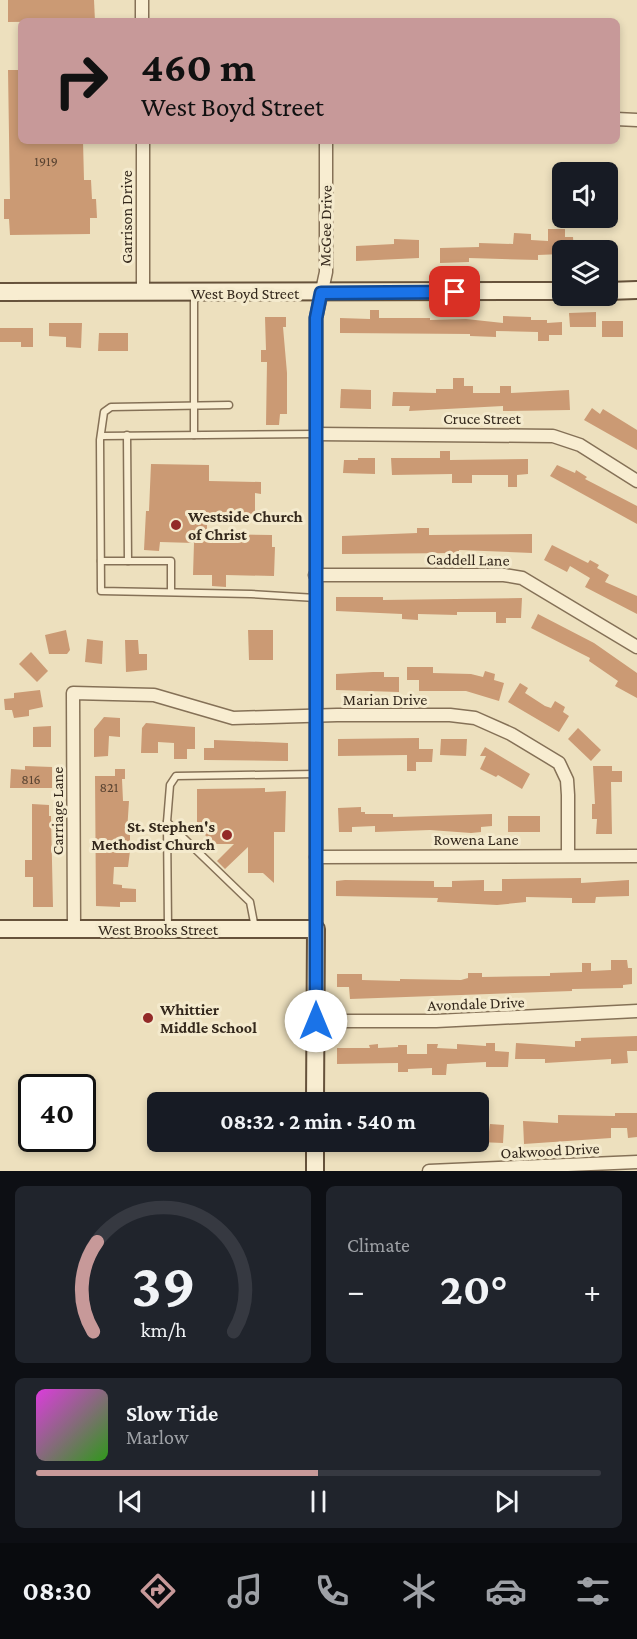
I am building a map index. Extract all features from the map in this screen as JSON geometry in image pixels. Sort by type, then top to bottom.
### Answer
[{"type":"street","points":[[142,0],[142,18]]},
{"type":"street","points":[[620,120],[637,120]]},
{"type":"street","name":"Garrison Drive","points":[[143,144],[143,292]]},
{"type":"street","name":"McGee Drive","points":[[315,1092],[316,318],[326,272],[326,144]]},
{"type":"street","points":[[618,291],[637,290]]},
{"type":"street","name":"West Boyd Street","points":[[0,292],[552,291]]},
{"type":"street","name":"Cruce Street","points":[[315,434],[553,436],[580,445],[637,481]]},
{"type":"street","name":"Caddell Lane","points":[[315,575],[495,575],[522,578],[637,647]]},
{"type":"street","name":"Marian Drive","points":[[73,693],[154,695],[233,718],[465,716],[486,722],[550,756],[563,770],[568,795],[568,855]]},
{"type":"street","name":"Carriage Lane","points":[[73,693],[74,929]]},
{"type":"street","name":"Rowena Lane","points":[[316,856],[637,856]]},
{"type":"street","name":"West Brooks Street","points":[[0,929],[316,929]]},
{"type":"street","name":"Avondale Drive","points":[[316,1021],[436,1021],[637,1011]]},
{"type":"street","points":[[315,1152],[315,1171]]},
{"type":"street","name":"Oakwood Drive","points":[[429,1171],[637,1162]]},
{"type":"lane","points":[[194,293],[194,435]]},
{"type":"lane","points":[[229,405],[111,407],[104,412],[101,591],[171,591],[316,598]]},
{"type":"lane","points":[[102,436],[315,434]]},
{"type":"lane","points":[[128,435],[128,561]]},
{"type":"lane","points":[[101,561],[171,561],[171,591]]},
{"type":"lane","points":[[168,929],[167,822],[170,785],[176,776],[316,774]]},
{"type":"lane","points":[[167,822],[250,902],[255,929]]},
{"type":"building","points":[[8,0],[94,0],[95,18],[18,18],[18,22],[8,22]]},
{"type":"building","points":[[8,70],[18,70],[18,144],[83,144],[84,180],[91,180],[92,199],[96,199],[97,218],[90,218],[90,234],[10,235],[9,219],[4,219],[4,199],[10,199]]},
{"type":"building","points":[[548,229],[565,229],[565,237],[573,237],[573,240],[552,240],[552,254],[538,255],[538,260],[469,258],[469,262],[440,263],[440,248],[479,247],[479,243],[513,244],[514,233],[531,234],[531,240],[548,241]]},
{"type":"building","points":[[394,239],[419,240],[419,258],[356,261],[356,246],[394,244]]},
{"type":"building","points":[[370,310],[379,310],[379,318],[466,319],[503,323],[503,316],[531,317],[531,320],[547,320],[547,323],[562,322],[562,335],[549,335],[549,341],[538,341],[538,332],[496,331],[496,337],[470,336],[470,334],[340,333],[340,318],[370,319]]},
{"type":"building","points":[[596,312],[596,327],[570,327],[569,313]]},
{"type":"building","points":[[265,317],[286,317],[286,327],[283,327],[287,373],[287,414],[280,414],[279,425],[266,425],[267,362],[261,362],[261,350],[266,350]]},
{"type":"building","points":[[602,321],[623,321],[623,337],[602,337]]},
{"type":"building","points":[[49,323],[82,323],[81,348],[66,347],[66,337],[49,336]]},
{"type":"building","points":[[0,328],[33,328],[33,347],[21,347],[21,342],[0,342]]},
{"type":"building","points":[[99,333],[128,333],[128,351],[98,351]]},
{"type":"building","points":[[453,378],[464,378],[464,386],[473,386],[473,393],[500,393],[500,386],[511,386],[511,393],[569,390],[570,410],[503,411],[503,406],[409,411],[410,406],[392,406],[393,392],[436,393],[436,389],[453,389]]},
{"type":"building","points":[[341,389],[371,390],[371,409],[340,408]]},
{"type":"building","points":[[592,408],[600,414],[603,409],[637,430],[637,450],[584,420]]},
{"type":"building","points":[[440,451],[450,451],[450,460],[528,459],[528,474],[517,475],[517,487],[508,487],[508,475],[472,475],[472,483],[452,483],[452,474],[392,475],[391,458],[440,458]]},
{"type":"building","points":[[358,458],[375,458],[375,474],[343,473],[344,460],[358,460]]},
{"type":"building","name":"Westside Church of Christ","points":[[151,464],[209,465],[209,481],[261,482],[261,494],[255,493],[255,517],[207,516],[207,534],[272,535],[272,547],[275,547],[274,576],[226,575],[226,587],[212,586],[212,575],[193,575],[194,543],[160,542],[159,551],[144,550],[146,511],[149,511]]},
{"type":"building","points":[[557,465],[575,473],[576,470],[587,477],[585,479],[637,506],[637,524],[550,476]]},
{"type":"building","points":[[417,528],[429,528],[429,535],[532,534],[532,553],[459,550],[459,553],[342,554],[342,536],[417,533]]},
{"type":"building","points":[[552,545],[588,563],[590,560],[599,565],[597,568],[609,575],[605,582],[637,596],[637,614],[585,587],[590,578],[570,566],[567,572],[544,560]]},
{"type":"building","points":[[336,597],[383,597],[383,600],[522,598],[521,618],[506,618],[506,623],[496,623],[496,612],[457,612],[457,615],[418,614],[418,620],[402,619],[402,614],[336,611]]},
{"type":"building","points":[[538,614],[594,643],[637,673],[637,698],[615,686],[618,681],[589,661],[590,658],[531,628]]},
{"type":"building","points":[[66,630],[70,650],[67,654],[49,654],[45,635]]},
{"type":"building","points":[[248,630],[273,630],[273,660],[249,660]]},
{"type":"building","points":[[87,639],[103,641],[102,664],[85,662]]},
{"type":"building","points":[[125,640],[138,640],[139,654],[147,654],[147,670],[126,672]]},
{"type":"building","points":[[31,652],[48,671],[37,682],[19,664]]},
{"type":"building","points":[[407,667],[433,667],[433,673],[471,674],[483,677],[485,671],[495,674],[494,680],[504,683],[499,701],[466,691],[419,691],[419,680],[407,680]]},
{"type":"building","points":[[384,672],[384,677],[399,677],[399,692],[336,690],[336,674]]},
{"type":"building","points":[[520,683],[528,688],[525,693],[545,706],[551,708],[555,701],[565,707],[563,712],[569,716],[559,732],[508,702]]},
{"type":"building","points":[[40,690],[43,707],[29,710],[29,716],[14,718],[12,710],[5,710],[4,699],[14,698],[14,693]]},
{"type":"building","points":[[104,717],[120,718],[120,737],[109,736],[108,756],[94,757],[94,729]]},
{"type":"building","points":[[146,723],[195,727],[195,749],[187,749],[187,759],[174,759],[174,743],[158,742],[158,753],[141,753],[142,728]]},
{"type":"building","points":[[51,726],[51,747],[33,747],[33,727]]},
{"type":"building","points":[[578,728],[601,750],[591,761],[568,739]]},
{"type":"building","points":[[419,738],[419,749],[433,749],[432,762],[416,762],[416,771],[407,771],[407,755],[338,756],[338,739]]},
{"type":"building","points":[[441,739],[467,739],[466,756],[440,755]]},
{"type":"building","points":[[214,740],[288,743],[288,761],[204,760],[204,748],[214,748]]},
{"type":"building","points":[[485,747],[530,774],[522,789],[498,775],[496,777],[480,769],[486,756],[480,756]]},
{"type":"building","points":[[25,766],[52,767],[52,788],[10,788],[11,769],[25,770]]},
{"type":"building","points":[[593,766],[612,766],[612,771],[622,771],[622,782],[611,782],[612,834],[596,834],[597,819],[592,819],[592,804],[595,804]]},
{"type":"building","points":[[115,769],[125,769],[125,779],[122,779],[123,801],[129,801],[127,832],[130,832],[130,851],[128,867],[114,867],[113,884],[122,885],[122,888],[136,889],[136,902],[120,902],[120,907],[96,906],[95,776],[115,776]]},
{"type":"building","name":"St. Stephen's Methodist Church","points":[[265,788],[265,792],[286,791],[285,832],[274,832],[274,883],[263,873],[248,873],[248,847],[225,869],[217,861],[234,844],[214,844],[197,827],[197,789]]},
{"type":"building","points":[[32,804],[49,805],[53,907],[33,907],[33,877],[25,877],[25,860],[32,860]]},
{"type":"building","points":[[361,807],[361,812],[365,814],[393,814],[393,817],[492,814],[492,826],[481,827],[481,832],[471,833],[430,830],[375,832],[375,826],[352,827],[352,832],[339,832],[338,808]]},
{"type":"building","points":[[508,816],[540,816],[540,832],[508,832]]},
{"type":"building","points":[[581,878],[581,883],[629,880],[629,896],[596,897],[595,903],[572,903],[572,898],[526,897],[526,902],[497,905],[437,902],[438,898],[336,896],[336,881],[345,880],[434,881],[434,887],[452,887],[452,881],[484,880],[484,891],[502,891],[502,879]]},
{"type":"building","points":[[611,960],[627,960],[628,968],[632,968],[632,984],[623,985],[623,988],[572,989],[572,991],[350,999],[349,987],[337,987],[337,974],[362,974],[362,980],[400,981],[400,979],[461,980],[468,978],[468,973],[482,973],[482,977],[550,976],[550,973],[582,972],[582,963],[591,963],[591,971],[611,970]]},
{"type":"building","points":[[637,1036],[637,1051],[627,1051],[628,1063],[611,1064],[611,1059],[545,1063],[545,1059],[515,1059],[516,1043],[575,1047],[575,1041],[581,1041],[581,1038]]},
{"type":"building","points":[[486,1043],[495,1043],[495,1051],[509,1052],[508,1067],[486,1067],[486,1062],[447,1064],[446,1075],[432,1075],[432,1068],[408,1069],[408,1072],[398,1072],[398,1063],[337,1064],[337,1048],[370,1048],[369,1045],[378,1044],[378,1048],[407,1045],[407,1054],[427,1054],[427,1044],[438,1044],[437,1048],[457,1049],[457,1044],[486,1046]]},
{"type":"building","points":[[615,1113],[637,1113],[637,1137],[628,1138],[627,1128],[611,1128],[611,1138],[524,1144],[523,1121],[558,1123],[558,1115],[615,1116]]},
{"type":"building","points":[[490,1124],[504,1125],[503,1143],[489,1142]]},
{"type":"place","name":"Westside Church of Christ","points":[[176,525]]},
{"type":"place","name":"St. Stephen's Methodist Church","points":[[227,835]]},
{"type":"place","name":"Whittier Middle School","points":[[148,1018]]},
{"type":"route","points":[[316,1021],[316,318],[321,293],[455,292]]}]
